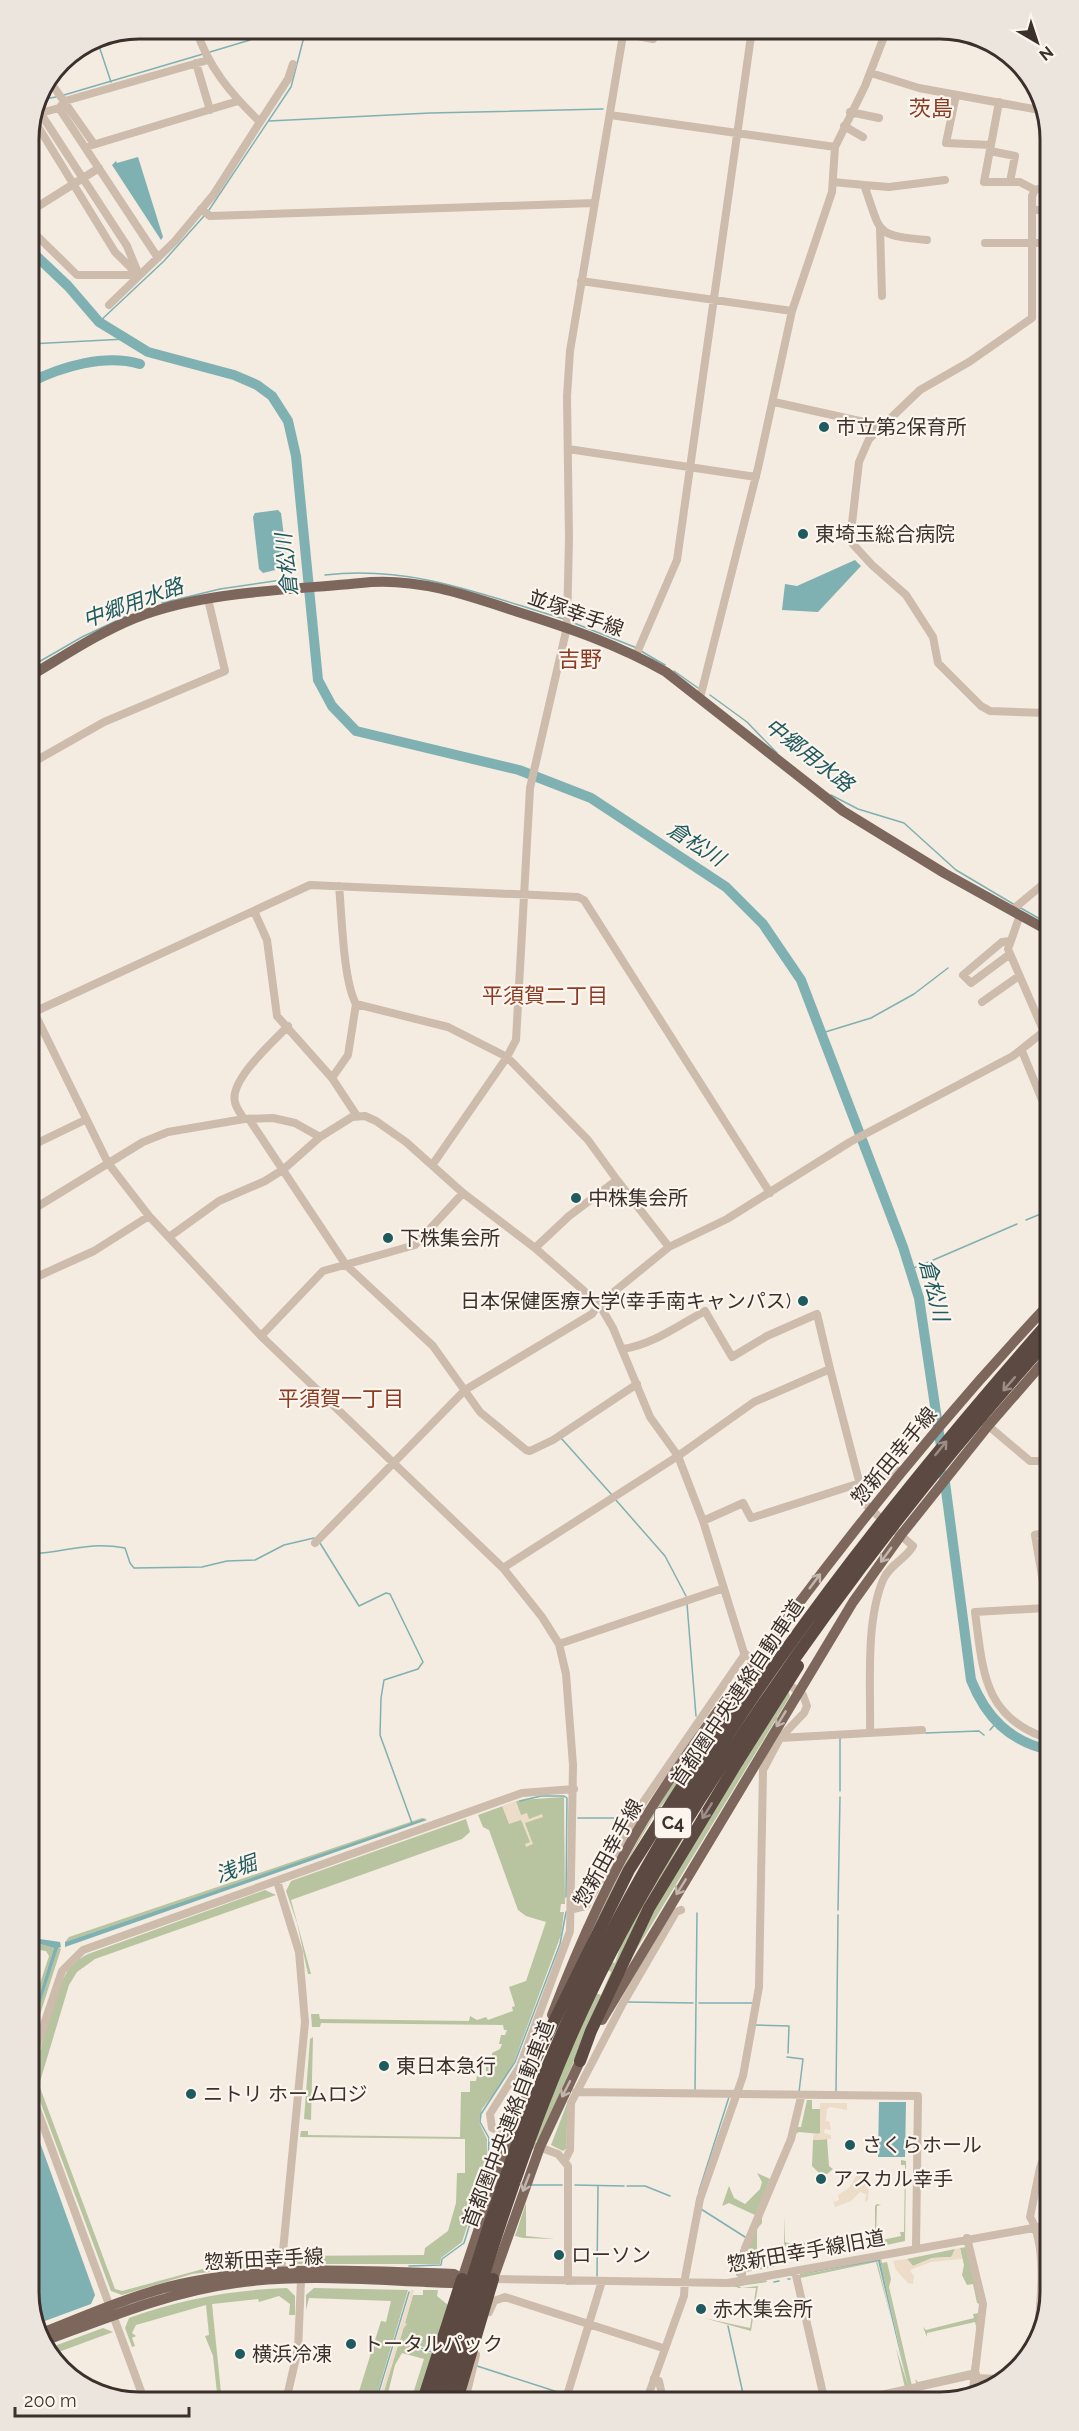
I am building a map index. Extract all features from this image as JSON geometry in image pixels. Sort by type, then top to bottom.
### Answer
[{"type":"highway","name":"首都圏中央連絡自動車道","points":[[437,2392],[469,2289],[525,2123],[572,2010],[602,1949],[688,1799],[786,1652],[948,1439],[1040,1332]]},
{"type":"highway","name":"首都圏中央連絡自動車道","points":[[447,2392],[479,2289],[540,2111],[610,1954],[666,1852],[714,1775],[787,1668],[866,1560],[969,1431],[1040,1349]]},
{"type":"highway","points":[[533,2064],[629,1870],[702,1755],[850,1556],[866,1544]]},
{"type":"highway","points":[[580,2061],[591,2031],[649,1908],[738,1761],[856,1581],[866,1560]]},
{"type":"highway","points":[[426,2392],[462,2279]]},
{"type":"highway","points":[[459,2392],[493,2279]]},
{"type":"main road","name":"並塚幸手線","points":[[39,671],[135,618],[165,608],[208,599],[395,581],[449,589],[567,627],[636,655],[666,672],[843,811],[908,852],[1040,926]]},
{"type":"main road","name":"惣新田幸手線","points":[[462,2279],[479,2221],[533,2064],[584,1937],[633,1840],[668,1782],[755,1661],[871,1512],[960,1403],[1040,1314]]},
{"type":"main road","points":[[493,2279],[516,2209],[540,2147],[580,2061],[635,1962],[853,1602],[901,1535],[988,1426],[1040,1366]]},
{"type":"main road","points":[[479,2221],[484,2235],[491,2239],[498,2238],[516,2209]]},
{"type":"main road","name":"惣新田幸手線","points":[[47,2331],[112,2311],[187,2283],[242,2274],[281,2272],[454,2274],[462,2279]]},
{"type":"main road","name":"惣新田幸手線","points":[[50,2338],[112,2311],[248,2281],[451,2283],[462,2279],[493,2279]]},
{"type":"street","points":[[200,39],[208,60],[238,101],[260,122]]},
{"type":"street","points":[[433,1164],[507,1058],[516,1040],[530,788],[567,627],[569,367],[581,281],[623,39]]},
{"type":"street","points":[[636,655],[676,560],[751,39]]},
{"type":"street","points":[[700,698],[774,402],[792,311],[810,262],[833,182],[835,147],[850,112],[871,73],[883,39]]},
{"type":"street","points":[[44,111],[208,60]]},
{"type":"street","points":[[196,63],[210,110]]},
{"type":"street","points":[[109,305],[158,258],[214,194],[288,79],[293,64]]},
{"type":"street","points":[[871,73],[919,88],[1035,109]]},
{"type":"street","points":[[54,88],[62,105]]},
{"type":"street","points":[[52,92],[90,145],[99,168],[158,258]]},
{"type":"street","points":[[956,94],[946,143],[990,148],[1015,156],[1010,182]]},
{"type":"street","points":[[90,145],[238,101]]},
{"type":"street","points":[[999,102],[984,182],[1020,182],[1035,190],[1040,188]]},
{"type":"street","points":[[850,112],[879,118]]},
{"type":"street","points":[[610,115],[835,147]]},
{"type":"street","points":[[42,117],[128,246],[139,275]]},
{"type":"street","points":[[844,126],[863,136]]},
{"type":"street","points":[[40,129],[115,252],[139,275]]},
{"type":"street","points":[[39,206],[99,168]]},
{"type":"street","points":[[833,182],[889,187],[945,180]]},
{"type":"street","points":[[864,185],[880,229],[882,296]]},
{"type":"street","points":[[1035,190],[1032,196],[1032,318],[969,362],[920,390],[878,429],[865,445],[859,462],[856,520],[852,546],[906,595],[935,636],[938,663],[986,709],[1040,713]]},
{"type":"street","points":[[201,209],[210,216],[594,203]]},
{"type":"street","points":[[1032,210],[1040,210]]},
{"type":"street","points":[[880,229],[899,239],[927,240]]},
{"type":"street","points":[[39,238],[77,275],[139,275]]},
{"type":"street","points":[[984,243],[1040,243]]},
{"type":"street","points":[[581,281],[792,311]]},
{"type":"street","points":[[774,402],[873,424],[878,429]]},
{"type":"street","points":[[568,449],[756,477]]},
{"type":"street","points":[[39,759],[104,722],[225,671],[208,599]]},
{"type":"street","points":[[39,1006],[310,885],[578,897],[584,900],[770,1193]]},
{"type":"street","points":[[332,1077],[348,1055],[356,1004],[351,988],[339,886]]},
{"type":"street","points":[[1040,887],[1016,912],[1010,940],[1010,954],[1040,1020]]},
{"type":"street","points":[[254,910],[267,940],[278,1016],[332,1077],[357,1116]]},
{"type":"street","points":[[1010,940],[1002,942],[963,975],[972,983],[1010,954]]},
{"type":"street","points":[[982,1002],[1019,976]]},
{"type":"street","points":[[356,1004],[448,1027],[507,1058],[588,1140],[669,1247]]},
{"type":"street","points":[[39,1022],[108,1163],[149,1216],[261,1336],[503,1568],[542,1617],[560,1644],[566,1674],[573,1789],[573,1909],[567,1943],[520,2067],[490,2114],[492,2128],[540,2147],[565,2160],[570,2173],[568,2281]]},
{"type":"street","points":[[288,1026],[244,1074],[235,1095],[235,1102],[284,1169],[346,1265],[433,1346],[480,1412],[530,1451],[553,1440],[637,1384]]},
{"type":"street","points":[[315,1543],[465,1390],[592,1314],[599,1304],[669,1247],[727,1219],[852,1141],[1022,1051],[1040,1035]]},
{"type":"street","points":[[1022,1051],[1040,1095]]},
{"type":"street","points":[[169,1237],[219,1201],[265,1181],[284,1169],[337,1124],[357,1116],[376,1121],[433,1164],[463,1193],[535,1248],[599,1304],[623,1349],[650,1417],[678,1456],[703,1521],[745,1654],[798,1690],[807,1701],[807,1709],[780,1738],[763,1770],[759,1987],[743,2076],[705,2182],[684,2296],[663,2348],[649,2392]]},
{"type":"street","points":[[39,1206],[142,1142],[168,1132],[246,1119],[273,1118],[295,1123],[320,1137]]},
{"type":"street","points":[[39,1142],[85,1120]]},
{"type":"street","points":[[535,1248],[569,1216],[617,1180]]},
{"type":"street","points":[[261,1336],[323,1271],[415,1245],[463,1193]]},
{"type":"street","points":[[39,1276],[94,1251],[149,1216]]},
{"type":"street","points":[[623,1349],[636,1348],[705,1311],[732,1357],[767,1336],[817,1314],[859,1485],[866,1504],[871,1512],[913,1546],[893,1563],[882,1581],[872,1627],[870,1733]]},
{"type":"street","points":[[503,1568],[678,1456],[754,1402],[830,1369]]},
{"type":"street","points":[[960,1403],[1030,1461],[1040,1461]]},
{"type":"street","points":[[703,1521],[743,1503],[751,1518],[906,1469]]},
{"type":"street","points":[[1040,1534],[1035,1535],[1040,1565]]},
{"type":"street","points":[[560,1644],[724,1588]]},
{"type":"street","points":[[1040,1608],[975,1612],[983,1672],[994,1700],[1019,1726],[1040,1735]]},
{"type":"street","points":[[573,1909],[586,1906],[644,1801],[745,1654]]},
{"type":"street","points":[[780,1738],[922,1730]]},
{"type":"street","points":[[39,2039],[57,1983],[67,1963],[78,1953],[522,1793],[573,1789]]},
{"type":"street","points":[[277,1881],[299,1952],[305,2022],[281,2272]]},
{"type":"street","points":[[565,2160],[570,2150],[571,2103],[576,2092],[633,1986],[676,1912],[681,1910]]},
{"type":"street","points":[[576,2092],[801,2097],[918,2096],[916,2248]]},
{"type":"street","points":[[741,2282],[746,2248],[791,2139],[801,2097]]},
{"type":"street","points":[[39,2114],[142,2392]]},
{"type":"street","points":[[1040,2168],[1030,2217],[1036,2227],[1040,2268]]},
{"type":"street","name":"惣新田幸手線旧道","points":[[493,2279],[741,2282],[1040,2226]]},
{"type":"street","points":[[968,2238],[983,2304],[974,2386]]},
{"type":"street","points":[[795,2271],[823,2392]]},
{"type":"street","points":[[288,2392],[298,2349],[301,2280]]},
{"type":"street","points":[[568,2392],[602,2281]]},
{"type":"street","points":[[467,2392],[491,2305],[497,2299],[505,2297],[663,2348]]},
{"type":"street","points":[[897,2392],[975,2376],[990,2378]]},
{"type":"street","points":[[654,2378],[658,2381],[661,2392]]},
{"type":"green space","points":[[753,1674],[674,1791],[656,1812],[623,1869],[587,1942],[614,1884],[662,1800],[716,1720]]},
{"type":"green space","points":[[788,1689],[790,1696],[632,1957],[651,1914]]},
{"type":"green space","points":[[564,1797],[565,1904],[561,1904],[560,1912],[564,1912],[561,1935],[514,2062],[500,2086],[482,2109],[479,2122],[487,2139],[487,2165],[462,2242],[441,2258],[440,2264],[296,2264],[289,2256],[424,2255],[425,2248],[448,2231],[456,2203],[457,2173],[465,2173],[465,2139],[300,2137],[301,2131],[308,2131],[308,2135],[460,2137],[461,2092],[470,2092],[470,2081],[476,2081],[477,2076],[486,2076],[489,2072],[486,2071],[486,2067],[490,2067],[490,2063],[496,2058],[492,2057],[492,2053],[500,2049],[501,2035],[505,2035],[507,2030],[504,2030],[503,2025],[321,2023],[320,2027],[312,2027],[311,2014],[319,2014],[320,2019],[469,2021],[470,2016],[477,2020],[486,2017],[488,2020],[513,2011],[512,2007],[515,2006],[509,1987],[526,1981],[546,1922],[526,1916],[518,1910],[489,1830],[483,1827],[478,1815],[520,1800]]},
{"type":"green space","points":[[422,1818],[427,1819],[65,1942],[69,1937]]},
{"type":"green space","points":[[466,1819],[470,1832],[462,1839],[291,1900],[311,1974],[308,1974],[297,1923],[286,1891],[291,1881]]},
{"type":"green space","points":[[686,1829],[688,1830],[628,1944],[538,2141],[534,2141],[561,2070],[596,1993],[601,1995],[611,1972],[608,1970],[612,1962],[615,1963],[623,1939]]},
{"type":"green space","points":[[265,1890],[276,1895],[95,1959],[77,1972],[69,1985],[39,2085],[39,2056],[62,1981],[69,1969],[88,1954]]},
{"type":"green space","points":[[39,1944],[54,1948],[39,1996],[39,1987],[49,1956],[46,1951],[39,1950]]},
{"type":"green space","points":[[58,1947],[61,1949],[39,2017],[39,2007]]},
{"type":"green space","points":[[313,2037],[311,2120],[304,2119],[310,2039]]},
{"type":"green space","points":[[39,2085],[115,2289],[122,2291],[203,2269],[273,2261],[269,2265],[192,2274],[122,2295],[111,2291],[39,2099]]},
{"type":"green space","points":[[807,2100],[812,2100],[812,2109],[820,2109],[820,2134],[799,2132],[795,2134],[797,2127],[801,2127]]},
{"type":"green space","points":[[568,2101],[566,2149],[563,2151],[551,2145]]},
{"type":"green space","points":[[827,2139],[829,2166],[833,2169],[827,2174],[820,2174],[812,2166],[813,2140]]},
{"type":"green space","points":[[901,2160],[906,2161],[905,2241],[877,2247],[875,2242],[875,2206],[877,2204],[881,2205],[877,2206],[876,2236],[881,2236],[882,2240],[901,2236],[900,2232],[904,2232],[905,2165],[901,2165]]},
{"type":"green space","points":[[757,2173],[770,2179],[755,2215],[729,2203],[722,2206],[729,2186],[734,2198],[745,2204],[760,2189],[762,2182]]},
{"type":"green space","points":[[526,2203],[526,2236],[555,2239],[515,2236]]},
{"type":"green space","points":[[762,2215],[762,2223],[757,2229],[757,2250],[749,2252],[752,2263],[760,2262],[762,2266],[774,2264],[774,2267],[746,2272],[743,2269],[749,2247]]},
{"type":"green space","points":[[784,2216],[785,2242],[795,2245],[796,2242],[817,2243],[818,2245],[828,2243],[828,2248],[802,2252],[799,2249],[788,2252],[786,2247],[780,2249],[784,2246]]},
{"type":"green space","points":[[967,2247],[980,2304],[977,2303],[973,2284],[967,2285],[962,2275],[964,2265],[960,2248]]},
{"type":"green space","points":[[955,2249],[952,2257],[932,2258],[913,2266],[907,2259]]},
{"type":"green space","points":[[881,2258],[882,2263],[887,2262],[891,2279],[889,2287],[912,2386],[905,2388],[896,2348],[908,2386],[880,2260],[877,2259],[802,2275],[877,2260],[892,2322],[876,2262],[800,2278],[800,2274]]},
{"type":"green space","points":[[766,2280],[767,2282],[739,2286],[741,2287],[717,2286]]},
{"type":"green space","points":[[758,2286],[751,2331],[704,2318],[750,2328],[756,2288],[746,2287]]},
{"type":"green space","points":[[287,2288],[295,2296],[295,2315],[289,2315],[290,2304],[279,2296],[259,2302],[258,2299],[212,2304],[221,2392],[217,2392],[213,2356],[205,2336],[209,2335],[206,2305],[136,2325],[132,2333],[136,2336],[132,2338],[135,2346],[132,2347],[125,2328],[129,2318],[187,2301],[246,2291]]},
{"type":"green space","points":[[314,2288],[408,2290],[378,2392],[359,2392],[381,2321],[386,2322],[391,2301],[309,2298],[306,2310],[306,2295]]},
{"type":"green space","points":[[423,2290],[438,2290],[437,2296],[448,2305],[433,2350],[400,2340],[413,2295],[423,2295]]},
{"type":"green space","points":[[979,2313],[974,2370],[917,2385],[915,2379],[918,2382],[971,2370],[977,2330],[975,2322],[927,2333],[927,2337],[923,2327],[926,2330],[974,2318],[973,2314]]},
{"type":"green space","points":[[103,2328],[113,2332],[59,2352],[55,2346]]},
{"type":"green space","points":[[399,2342],[433,2354],[420,2392],[414,2392],[424,2359],[402,2353],[395,2365],[388,2392],[384,2392]]},
{"type":"shaded area","points":[[516,1801],[521,1815],[527,1813],[529,1819],[542,1814],[543,1817],[525,1823],[533,1844],[526,1847],[525,1844],[530,1842],[521,1820],[509,1824],[502,1806]]},
{"type":"shaded area","points":[[820,2103],[847,2103],[847,2110],[830,2107],[827,2109],[826,2121],[829,2121],[831,2130],[825,2129],[824,2133],[831,2135],[831,2139],[813,2140],[813,2135],[820,2133]]},
{"type":"shaded area","points":[[858,2173],[865,2173],[865,2182],[869,2182],[868,2200],[865,2202],[866,2194],[860,2192],[851,2201],[835,2207],[832,2197],[834,2202],[839,2200],[838,2195],[849,2188]]},
{"type":"shaded area","points":[[960,2248],[962,2259],[931,2262],[910,2270],[914,2276],[913,2284],[908,2283],[896,2270],[893,2261],[907,2259],[913,2266],[932,2258],[951,2257],[955,2249]]},
{"type":"shaded area","points":[[411,2290],[414,2290],[405,2323],[407,2324],[403,2329],[384,2392],[381,2392]]},
{"type":"water","points":[[138,157],[163,237],[161,240],[112,165],[116,161],[117,163]]},
{"type":"water","points":[[278,510],[281,513],[288,567],[263,573],[259,569],[253,517],[255,513]]},
{"type":"water","points":[[855,560],[861,566],[818,612],[782,610],[785,584],[797,586]]},
{"type":"water","points":[[423,1819],[427,1820],[65,1947],[65,1942]]},
{"type":"water","points":[[39,1939],[60,1942],[61,1947],[58,1948],[39,2007],[39,1996],[54,1948],[39,1944]]},
{"type":"water","points":[[879,2102],[906,2102],[905,2157],[878,2157]]},
{"type":"water","points":[[39,2140],[95,2295],[91,2304],[43,2322],[39,2292]]},
{"type":"water","points":[[880,2260],[908,2387],[878,2261],[801,2274]]},
{"type":"waterway","points":[[209,210],[291,87],[303,39]]},
{"type":"waterway","points":[[210,52],[250,40]]},
{"type":"waterway","points":[[100,48],[111,82]]},
{"type":"waterway","points":[[64,95],[203,54]]},
{"type":"waterway","points":[[48,98],[56,97]]},
{"type":"waterway","points":[[269,121],[430,113],[603,109]]},
{"type":"waterway","points":[[99,322],[164,261],[204,216]]},
{"type":"waterway","name":"倉松川","points":[[39,258],[68,286],[99,322],[148,352],[234,375],[257,385],[272,396],[288,421],[296,456],[318,680],[332,706],[356,731],[519,770],[591,798],[726,887],[763,924],[801,980],[903,1247],[919,1298],[942,1453]]},
{"type":"waterway","points":[[39,343],[126,339]]},
{"type":"waterway","points":[[39,378],[55,371],[98,361],[113,360],[140,364]]},
{"type":"waterway","name":"中郷用水路","points":[[325,575],[388,574],[417,578],[476,592],[564,619]]},
{"type":"waterway","name":"中郷用水路","points":[[162,603],[220,589],[288,579]]},
{"type":"waterway","name":"中郷用水路","points":[[120,619],[129,615]]},
{"type":"waterway","name":"中郷用水路","points":[[39,662],[116,621]]},
{"type":"waterway","name":"中郷用水路","points":[[569,621],[637,648]]},
{"type":"waterway","name":"中郷用水路","points":[[641,651],[665,665]]},
{"type":"waterway","name":"中郷用水路","points":[[674,671],[698,688]]},
{"type":"waterway","name":"中郷用水路","points":[[710,695],[747,722],[777,753]]},
{"type":"waterway","name":"中郷用水路","points":[[831,795],[858,809],[904,823],[956,870],[1015,905]]},
{"type":"waterway","name":"中郷用水路","points":[[1019,907],[1040,919]]},
{"type":"waterway","points":[[822,1033],[871,1018],[914,994],[948,968]]},
{"type":"waterway","points":[[1026,1220],[1040,1214]]},
{"type":"waterway","points":[[924,1264],[1017,1224]]},
{"type":"waterway","name":"倉松川","points":[[910,1269],[916,1267]]},
{"type":"waterway","points":[[561,1438],[612,1495]]},
{"type":"waterway","name":"倉松川","points":[[944,1475],[971,1680],[984,1705],[1001,1726],[1011,1734],[1040,1747]]},
{"type":"waterway","points":[[615,1499],[665,1556],[686,1596]]},
{"type":"waterway","points":[[39,1553],[89,1546],[112,1546],[125,1548],[134,1568],[202,1567],[227,1561],[255,1560],[284,1545],[314,1538]]},
{"type":"waterway","points":[[320,1543],[359,1606],[386,1593],[390,1594],[423,1662],[418,1669],[384,1680],[381,1698],[380,1735],[412,1823]]},
{"type":"waterway","points":[[687,1604],[696,1716]]},
{"type":"waterway","points":[[990,1730],[996,1723]]},
{"type":"waterway","points":[[925,1733],[979,1731],[984,1735]]},
{"type":"waterway","points":[[840,1738],[840,1791]]},
{"type":"waterway","points":[[520,1801],[541,1796],[567,1798],[566,1897]]},
{"type":"waterway","points":[[838,1910],[840,1797]]},
{"type":"waterway","points":[[578,1818],[629,1818]]},
{"type":"waterway","points":[[409,2266],[441,2265],[442,2259],[464,2243],[488,2165],[489,2138],[480,2122],[481,2114],[515,2062],[560,1944],[566,1912]]},
{"type":"waterway","points":[[695,2091],[697,1913]]},
{"type":"waterway","points":[[836,2093],[838,1915]]},
{"type":"waterway","points":[[628,2002],[693,2003]]},
{"type":"waterway","points":[[699,2003],[752,2003]]},
{"type":"waterway","points":[[755,2025],[789,2026],[788,2053]]},
{"type":"waterway","points":[[787,2057],[803,2059],[799,2092]]},
{"type":"waterway","points":[[699,2191],[729,2097]]},
{"type":"waterway","points":[[532,2185],[562,2185]]},
{"type":"waterway","points":[[575,2185],[624,2186]]},
{"type":"waterway","points":[[597,2276],[598,2186]]},
{"type":"waterway","points":[[627,2186],[645,2186],[670,2196]]},
{"type":"waterway","points":[[701,2209],[745,2237]]},
{"type":"waterway","points":[[737,2275],[741,2250]]},
{"type":"waterway","points":[[774,2282],[779,2281]]},
{"type":"waterway","points":[[379,2392],[409,2292]]},
{"type":"waterway","points":[[728,2326],[743,2392]]},
{"type":"waterway","points":[[401,2341],[432,2352]]},
{"type":"waterway","points":[[477,2366],[558,2392]]},
{"type":"place","name":"市立第2保育所","points":[[824,427]]},
{"type":"place","name":"東埼玉総合病院","points":[[803,534]]},
{"type":"place","name":"中株集会所","points":[[576,1198]]},
{"type":"place","name":"下株集会所","points":[[388,1238]]},
{"type":"place","name":"日本保健医療大学(幸手南キャンパス)","points":[[803,1301]]},
{"type":"place","name":"東日本急行","points":[[384,2066]]},
{"type":"place","name":"ニトリ ホームロジ","points":[[191,2094]]},
{"type":"place","name":"さくらホール","points":[[850,2145]]},
{"type":"place","name":"アスカル幸手","points":[[821,2179]]},
{"type":"place","name":"ローソン","points":[[559,2255]]},
{"type":"place","name":"赤木集会所","points":[[701,2309]]},
{"type":"place","name":"トータルパック","points":[[351,2344]]},
{"type":"place","name":"横浜冷凍","points":[[240,2354]]},
{"type":"district","name":"茨島","points":[[931,108]]},
{"type":"district","name":"吉野","points":[[580,659]]},
{"type":"district","name":"平須賀二丁目","points":[[545,996]]},
{"type":"district","name":"平須賀一丁目","points":[[341,1399]]},
{"type":"water label","name":"浅堀","points":[[236,1869]]}]
